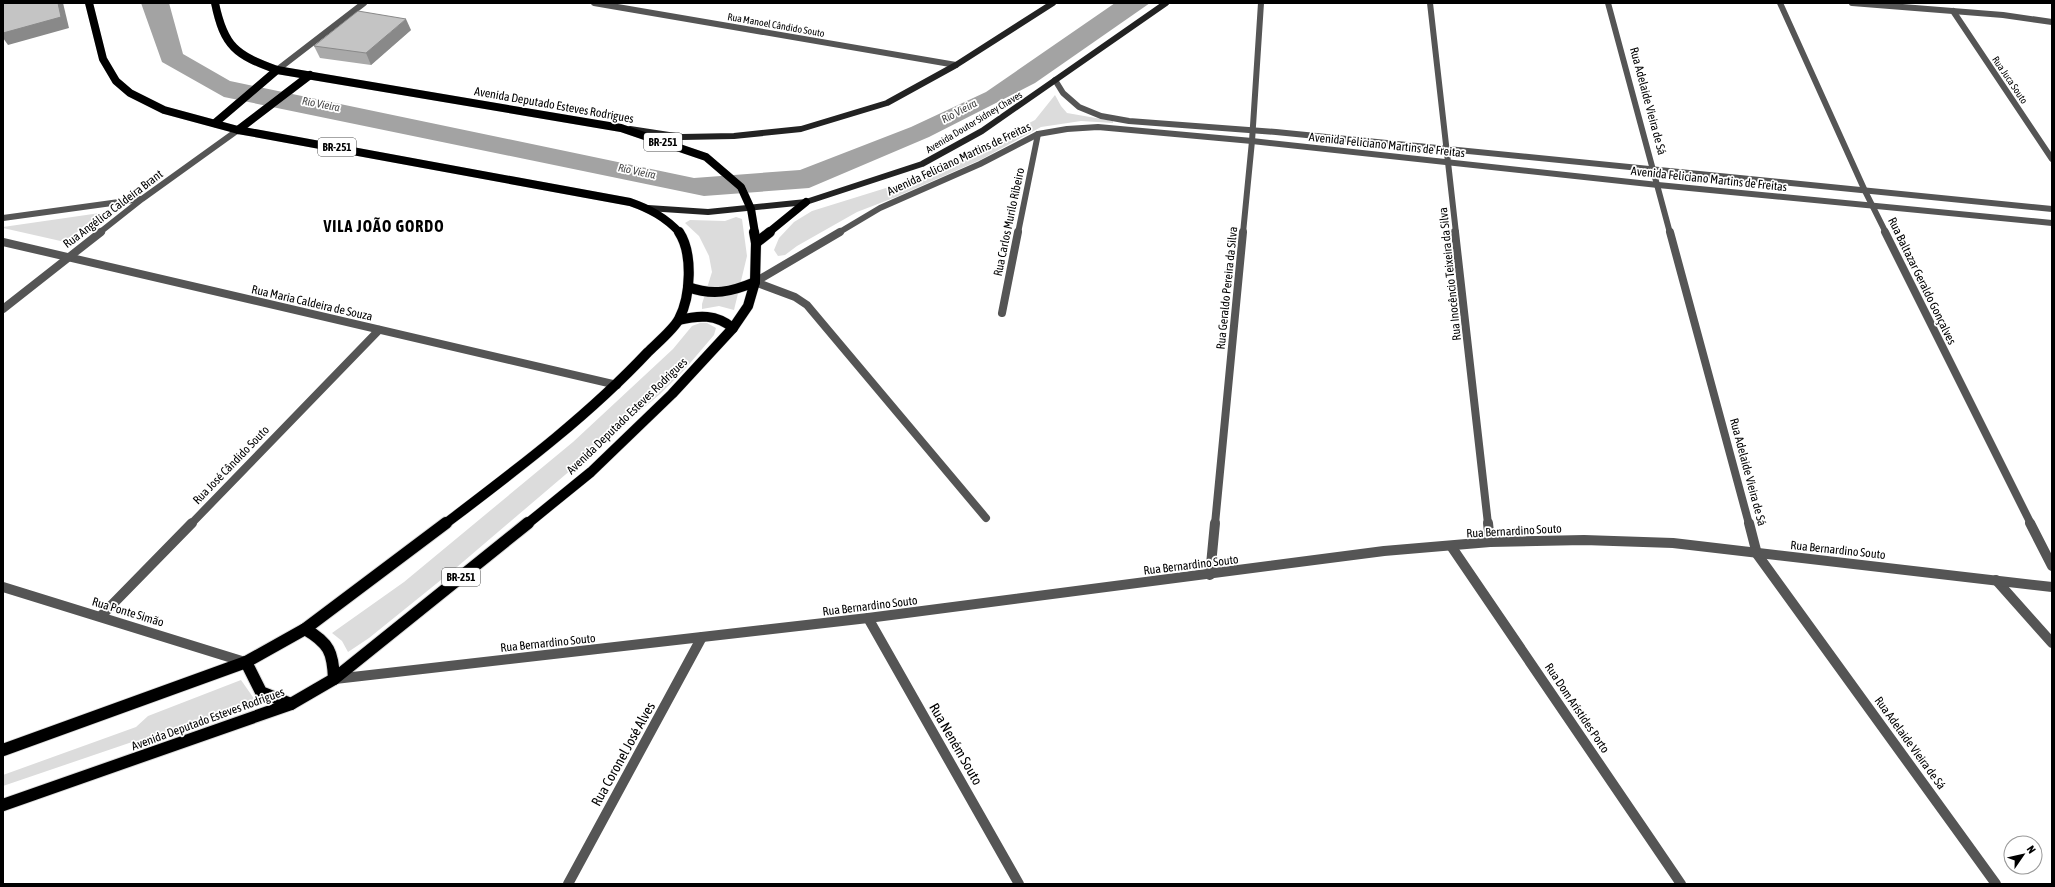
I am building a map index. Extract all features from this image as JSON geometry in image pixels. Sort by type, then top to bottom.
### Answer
[{"type":"main road","name":"BR-251","points":[[3,750],[246,662],[305,630],[529,460],[617,385],[679,320],[688,287],[688,252],[680,233],[669,221],[648,208],[630,202],[599,196],[238,130],[170,112],[145,102],[122,87],[106,64],[89,3]]},
{"type":"main road","name":"Avenida Deputado Esteves Rodrigues","points":[[3,805],[291,704],[334,679],[591,472],[672,394],[733,328],[748,306],[755,282],[756,243],[751,209],[741,187],[706,157],[621,128],[277,70],[255,62],[232,48],[221,30],[215,3]]},
{"type":"main road","points":[[621,128],[682,137],[734,136],[801,129],[887,103],[956,65],[1053,3]]},
{"type":"main road","name":"Avenida Doutor Sidney Chaves","points":[[648,208],[708,212],[751,209],[806,202],[922,164],[982,130],[1166,3]]},
{"type":"main road","points":[[215,123],[277,70]]},
{"type":"main road","points":[[238,130],[310,75]]},
{"type":"main road","points":[[756,243],[806,202]]},
{"type":"main road","points":[[688,287],[703,293],[715,294],[726,293],[755,282]]},
{"type":"main road","points":[[679,320],[705,315],[717,316],[726,320],[733,328]]},
{"type":"main road","points":[[305,630],[319,637],[330,648],[334,662],[334,679]]},
{"type":"main road","points":[[246,662],[261,692],[291,704]]},
{"type":"street","points":[[277,70],[364,3]]},
{"type":"street","name":"Rua Manoel Cândido Souto","points":[[594,3],[956,65]]},
{"type":"street","points":[[628,8],[633,3]]},
{"type":"street","name":"Rua Geraldo Pereira da Silva","points":[[1210,575],[1252,141],[1260,3]]},
{"type":"street","name":"Rua Inocêncio Teixeira da Silva","points":[[1430,3],[1490,542]]},
{"type":"street","name":"Rua Adelaide Vieira de Sá","points":[[1608,3],[1757,554],[1996,884]]},
{"type":"street","name":"Rua Baltazar Geraldo Gonçalves","points":[[1780,3],[1865,191],[2052,566]]},
{"type":"street","points":[[1852,3],[1953,11],[2052,22]]},
{"type":"street","name":"Rua Juca Souto","points":[[1953,11],[2052,159]]},
{"type":"street","name":"Avenida Feliciano Martins de Freitas","points":[[1055,80],[1061,93],[1081,109],[1101,116],[1131,120],[1252,130],[1654,171],[2052,209]]},
{"type":"street","name":"Avenida Feliciano Martins de Freitas","points":[[755,282],[875,210],[980,164],[1038,134],[1067,129],[1098,127],[1252,141],[1658,185],[2052,223]]},
{"type":"street","name":"Rua Angélica Caldeira Brant","points":[[3,309],[142,199],[238,130]]},
{"type":"street","name":"Rua Carlos Murilo Ribeiro","points":[[1002,313],[1038,134]]},
{"type":"street","points":[[3,218],[142,199]]},
{"type":"street","name":"Rua Maria Caldeira de Souza","points":[[3,242],[617,385]]},
{"type":"street","points":[[755,282],[795,297],[807,305],[986,518]]},
{"type":"street","name":"Rua José Cândido Souto","points":[[101,616],[379,330]]},
{"type":"street","name":"Rua Bernardino Souto","points":[[334,679],[868,618],[1210,575],[1384,551],[1490,542],[1584,540],[1673,543],[1757,554],[2052,587]]},
{"type":"street","name":"Rua Dom Arístides Porto","points":[[1451,546],[1681,884]]},
{"type":"street","points":[[1996,580],[2052,643]]},
{"type":"street","name":"Rua Ponte Simão","points":[[3,587],[246,662]]},
{"type":"street","name":"Rua Neném Souto","points":[[868,618],[1020,884]]},
{"type":"street","name":"Rua Coronel José Alves","points":[[568,884],[702,638]]},
{"type":"shaded area","points":[[1055,95],[1067,113],[1113,121],[1113,123],[1081,121],[1041,127],[980,160],[896,197],[857,212],[797,246],[785,255],[778,256],[774,250],[779,238],[794,222],[812,211],[931,174],[1035,120]]},
{"type":"shaded area","points":[[100,213],[65,242],[3,228],[3,227]]},
{"type":"shaded area","points":[[736,217],[742,219],[747,256],[734,310],[719,306],[702,309],[702,304],[712,272],[709,256],[699,236],[685,223],[690,220],[725,221]]},
{"type":"shaded area","points":[[700,323],[707,323],[716,328],[714,335],[685,369],[660,394],[457,567],[369,638],[348,652],[342,641],[332,633],[404,582],[573,442],[673,349],[692,326]]},
{"type":"shaded area","points":[[241,680],[257,703],[144,745],[135,741],[3,786],[3,775],[136,727],[148,716]]},
{"type":"water","name":"Rio Vieira","points":[[141,3],[169,3],[183,54],[230,81],[694,178],[800,170],[911,127],[986,92],[1115,3],[1150,3],[1035,83],[929,137],[809,188],[704,196],[224,97],[162,62]]},
{"type":"building","points":[[3,3],[58,3],[61,17],[3,33]]},
{"type":"building","points":[[358,11],[406,19],[366,53],[314,46]]},
{"type":"district","name":"VILA JOÃO GORDO","points":[[384,226]]}]
